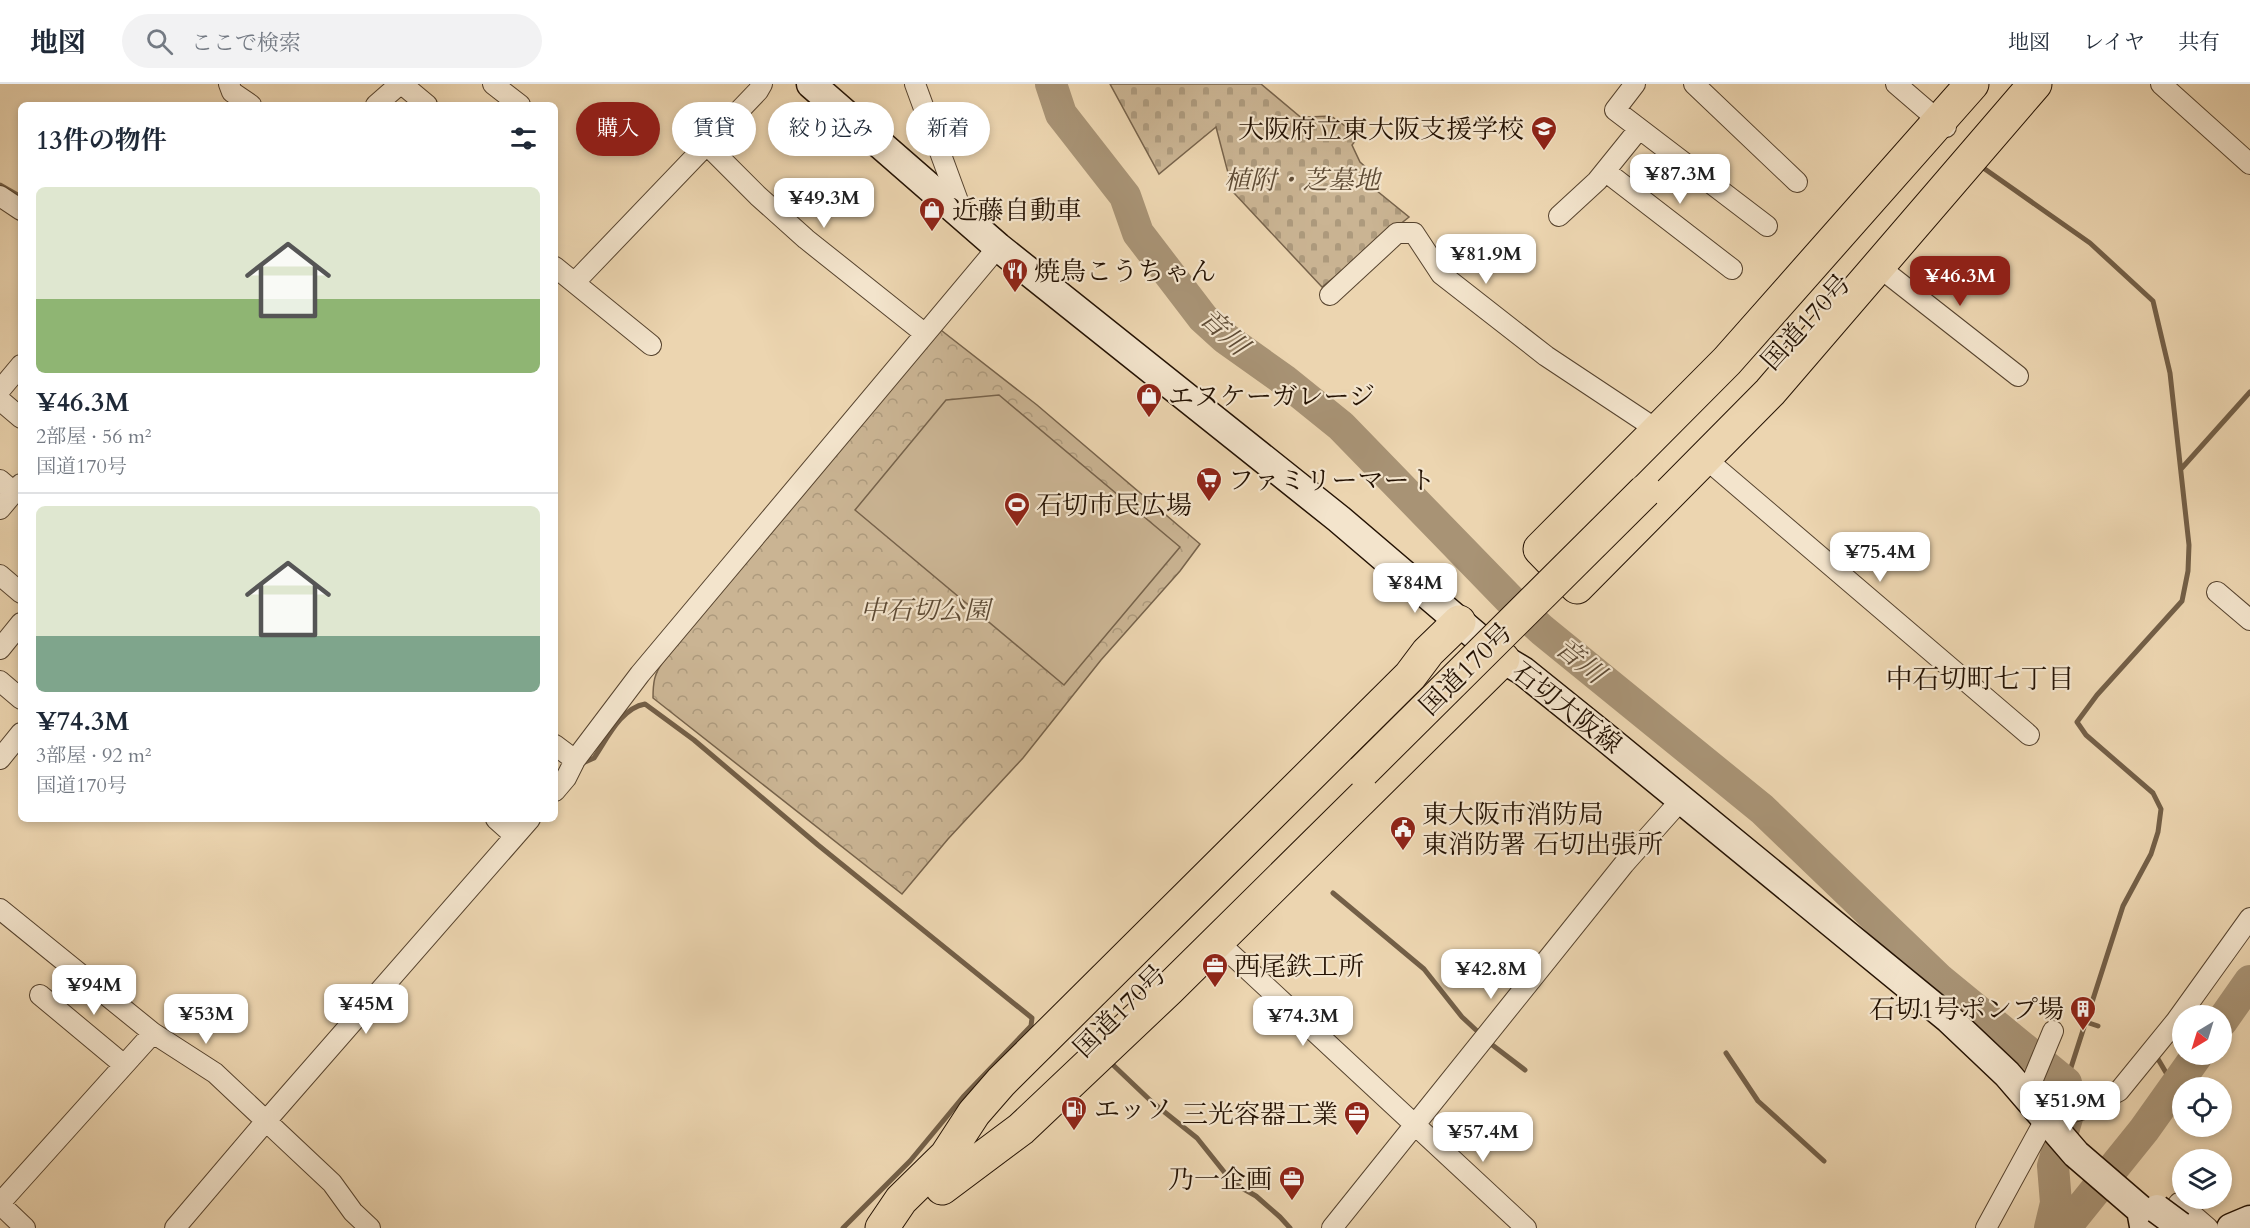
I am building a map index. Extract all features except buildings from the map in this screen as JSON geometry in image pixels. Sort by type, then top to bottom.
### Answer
[{"type":"highway","points":[[1972,84],[1944,126],[1749,337],[1659,431],[1540,549],[1577,586],[1706,459],[1810,348],[1937,196],[2035,84]]},
{"type":"highway","name":"国道170号","points":[[1639,485],[1944,126],[1990,84]]},
{"type":"highway","name":"国道170号","points":[[882,1228],[901,1200],[946,1155],[1356,764],[1639,485],[1720,417],[1785,347],[2014,84]]},
{"type":"highway","points":[[946,1155],[974,1113],[1008,1075],[1410,676],[1428,652],[1459,622]]},
{"type":"highway","points":[[942,1188],[1021,1129],[1217,941],[1503,659]]},
{"type":"highway","name":"国道170号","points":[[892,1228],[915,1215],[942,1188],[1356,764]]},
{"type":"main road","name":"石切大阪線","points":[[811,84],[998,247],[1347,526],[1503,659],[1523,671],[1949,1019],[2007,1074],[2031,1086],[2045,1120],[2076,1154],[2152,1221]]},
{"type":"main road","points":[[2231,1228],[2250,1220]]},
{"type":"street","points":[[229,84],[232,92],[247,102]]},
{"type":"street","points":[[380,102],[401,84],[423,102]]},
{"type":"street","points":[[493,84],[516,102]]},
{"type":"street","points":[[748,102],[762,84]]},
{"type":"street","points":[[915,84],[963,218]]},
{"type":"street","points":[[1635,84],[1615,110],[1767,226]]},
{"type":"street","points":[[1694,84],[1797,182]]},
{"type":"street","points":[[1896,84],[1944,126]]},
{"type":"street","points":[[2161,84],[2250,164]]},
{"type":"street","points":[[1559,216],[1597,181],[1639,129]]},
{"type":"street","points":[[575,282],[696,156]]},
{"type":"street","points":[[718,156],[758,196],[807,239],[924,333]]},
{"type":"street","points":[[1605,171],[1732,269]]},
{"type":"street","points":[[0,196],[18,208]]},
{"type":"street","points":[[1330,295],[1397,233],[1414,233],[1441,274],[1546,356],[1659,431]]},
{"type":"street","points":[[558,787],[566,778],[575,760],[640,674],[998,247]]},
{"type":"street","points":[[1879,267],[2018,376]]},
{"type":"street","points":[[558,269],[651,345]]},
{"type":"street","points":[[0,390],[18,369]]},
{"type":"street","points":[[0,400],[18,415]]},
{"type":"street","points":[[1706,459],[2029,735]]},
{"type":"street","points":[[0,510],[12,485]]},
{"type":"street","points":[[0,575],[18,590]]},
{"type":"street","points":[[2217,592],[2250,620]]},
{"type":"street","points":[[0,649],[18,627]]},
{"type":"street","points":[[0,681],[18,696]]},
{"type":"street","points":[[0,759],[18,737]]},
{"type":"street","points":[[558,747],[575,760]]},
{"type":"street","points":[[1332,1228],[1624,864],[1682,801]]},
{"type":"street","points":[[499,822],[515,836]]},
{"type":"street","points":[[176,1228],[266,1120],[527,822]]},
{"type":"street","points":[[0,909],[153,1034],[214,1073],[332,1183],[353,1212],[370,1228]]},
{"type":"street","points":[[1986,1228],[2045,1120],[2084,1108],[2120,1091],[2176,1021],[2250,918]]},
{"type":"street","points":[[1217,941],[1526,1228]]},
{"type":"street","points":[[40,995],[124,1065]]},
{"type":"street","points":[[2031,1086],[2054,1031]]},
{"type":"street","points":[[25,1228],[3,1207],[0,1201],[153,1034]]},
{"type":"street","points":[[2152,1221],[2179,1203],[2208,1228]]},
{"type":"green space","name":"植附・芝墓地","points":[[1110,84],[1261,84],[1304,120],[1308,117],[1331,116],[1359,136],[1352,145],[1360,162],[1370,171],[1366,182],[1409,217],[1322,287],[1233,192],[1216,127],[1159,174]]},
{"type":"green space","name":"中石切公園","points":[[937,327],[1037,405],[1200,544],[1180,571],[1101,660],[1023,758],[948,839],[902,894],[653,698],[653,688],[656,674],[664,661]]},
{"type":"green space","name":"石切市民広場","points":[[999,395],[1180,547],[1064,685],[855,510],[946,400]]},
{"type":"waterway","name":"音川","points":[[1051,84],[1061,114],[1125,196],[1138,233],[1203,318],[1225,338],[1284,380],[1341,426],[1542,630],[1762,809],[1940,980],[2066,1083],[2071,1104],[2053,1166],[2056,1203],[2050,1228]]},
{"type":"waterway","points":[[1982,167],[2090,243],[2153,301],[2170,373],[2189,545],[2188,571],[2182,601],[2097,695],[2077,722],[2086,735],[2153,793],[2161,809],[2158,832],[2151,854],[2123,906],[2066,1083]]},
{"type":"waterway","points":[[0,185],[18,195]]},
{"type":"waterway","points":[[2181,469],[2250,392]]},
{"type":"waterway","points":[[585,762],[594,758],[629,711],[645,704],[694,740],[818,845],[1032,1018],[1031,1026],[963,1097],[910,1161],[843,1228]]},
{"type":"waterway","points":[[1333,893],[1424,969],[1462,1017],[1476,1030]]},
{"type":"waterway","points":[[2232,1007],[2250,981]]},
{"type":"waterway","points":[[2086,1022],[2098,1026]]},
{"type":"waterway","points":[[1491,1044],[1525,1070]]},
{"type":"waterway","points":[[1726,1053],[1758,1101],[1824,1161]]},
{"type":"waterway","points":[[2158,1059],[2168,1076],[2171,1091]]},
{"type":"waterway","points":[[1111,1063],[1152,1102],[1197,1138],[1233,1183],[1256,1196],[1290,1228]]},
{"type":"waterway","points":[[2065,1228],[2144,1130],[2190,1065]]},
{"type":"waterway","points":[[2052,1073],[2054,1087]]},
{"type":"place","name":"大阪府立東大阪支援学校","points":[[1544,152]]},
{"type":"place","name":"近藤自動車","points":[[932,233]]},
{"type":"place","name":"焼鳥こうちゃん","points":[[1015,294]]},
{"type":"place","name":"エヌケーガレージ","points":[[1149,419]]},
{"type":"place","name":"ファミリーマート","points":[[1209,503]]},
{"type":"place","name":"石切市民広場","points":[[1017,528]]},
{"type":"place","name":"東大阪市消防局 東消防署 石切出張所","points":[[1403,852]]},
{"type":"place","name":"西尾鉄工所","points":[[1215,989]]},
{"type":"place","name":"石切1号ポンプ場","points":[[2083,1032]]},
{"type":"place","name":"エッソ","points":[[1074,1132]]},
{"type":"place","name":"三光容器工業","points":[[1357,1137]]},
{"type":"place","name":"乃一企画","points":[[1292,1202]]},
{"type":"district","name":"中石切町七丁目","points":[[1980,679]]}]
